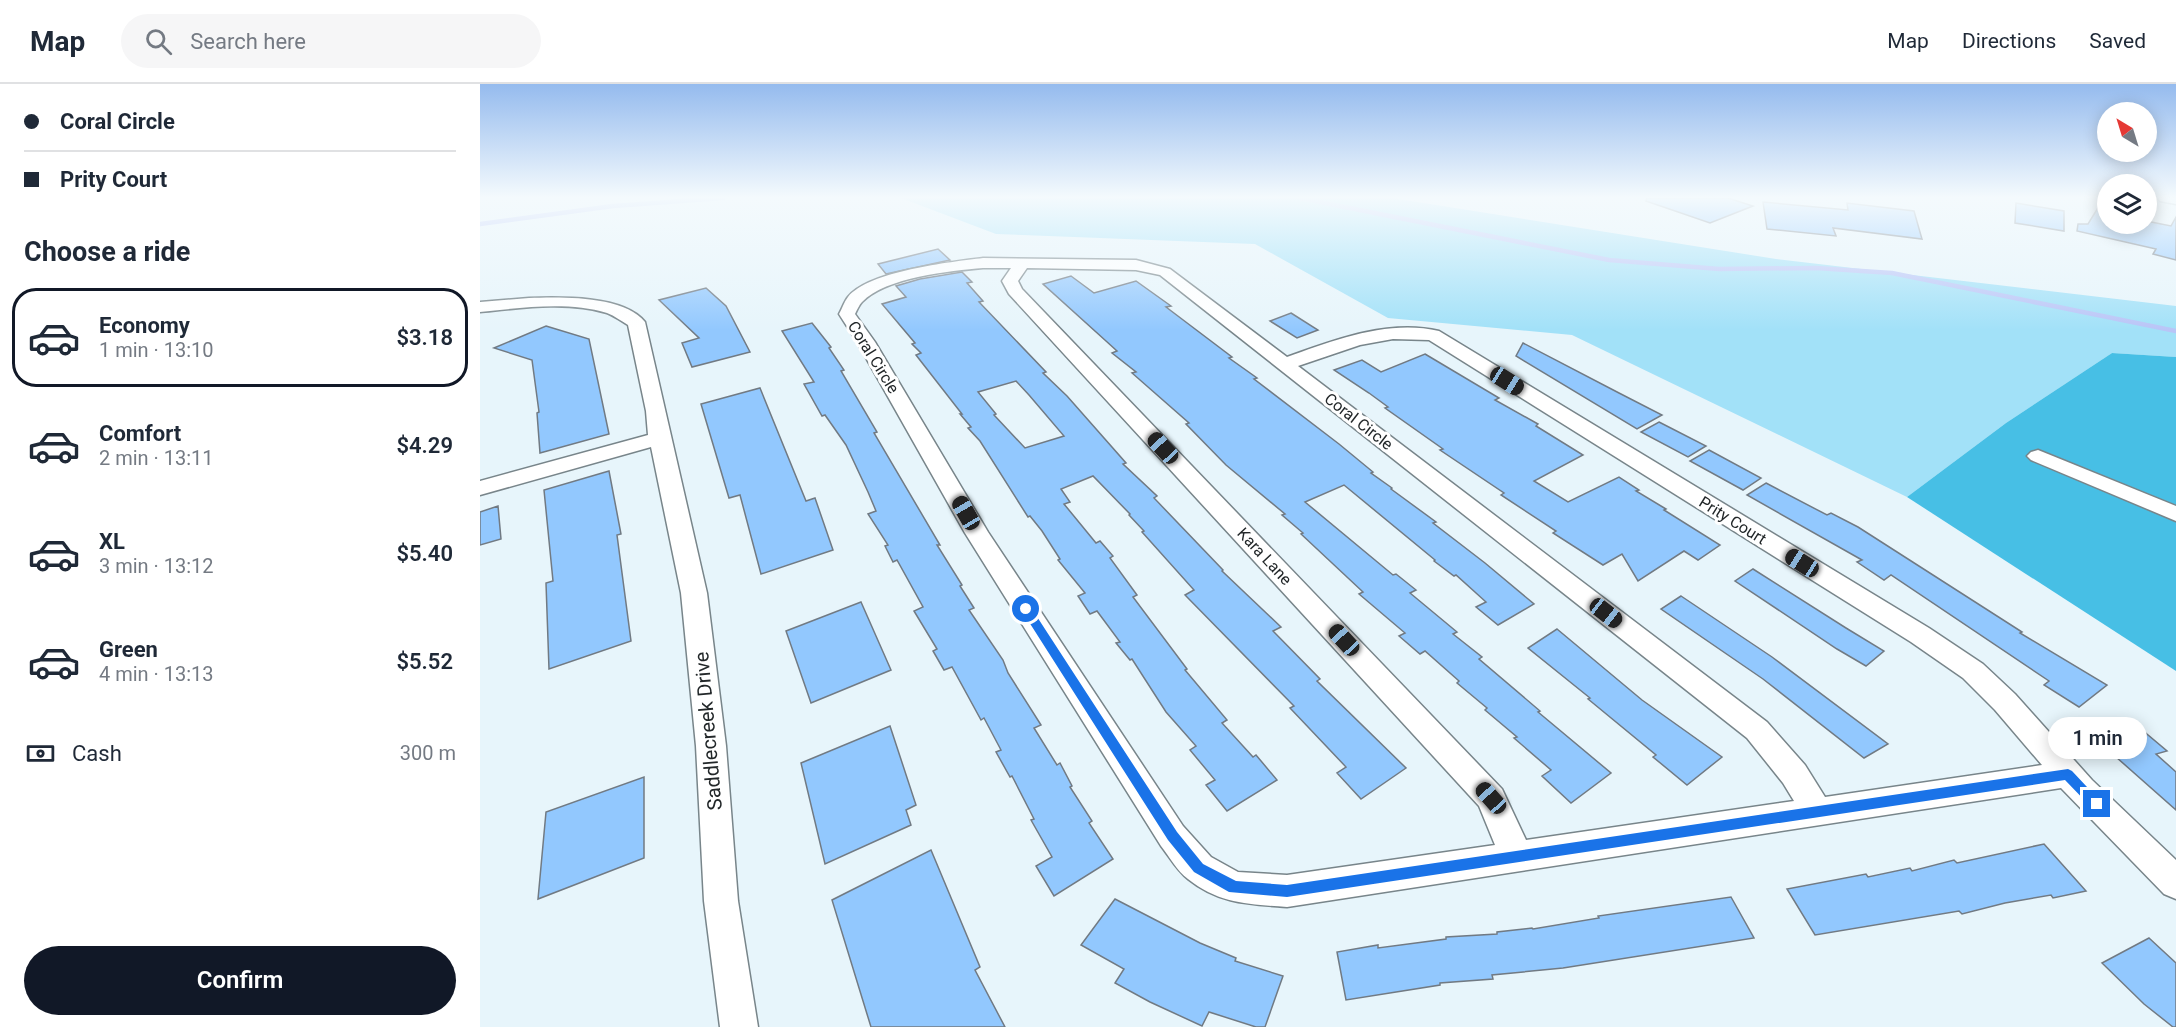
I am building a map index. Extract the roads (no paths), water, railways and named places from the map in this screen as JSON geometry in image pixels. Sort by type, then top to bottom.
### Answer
[{"type":"street","name":"Coral Circle","points":[[1818,812],[1794,774],[1757,730],[1165,272],[1136,265],[983,263],[944,267],[883,282],[855,299],[847,314],[866,342],[977,533],[1172,836],[1199,868],[1234,887],[1287,891],[1818,812],[2068,774]]},
{"type":"street","name":"Kara Lane","points":[[1022,264],[1010,281],[1015,291],[1491,798],[1517,857]]},
{"type":"street","name":"Saddlecreek Drive","points":[[480,307],[518,303],[596,306],[614,310],[636,322],[656,411],[659,438],[694,592],[711,746],[721,900],[739,1027]]},
{"type":"street","name":"Prity Court","points":[[1286,364],[1339,344],[1379,334],[1433,335],[1920,635],[1973,671],[2005,702],[2068,774],[2176,883]]},
{"type":"street","points":[[480,488],[659,438]]},
{"type":"street","points":[[2038,456],[2176,514]]},
{"type":"waterway","points":[[1519,242],[1609,260],[1719,269],[1816,268],[1892,273],[2176,331]]}]
